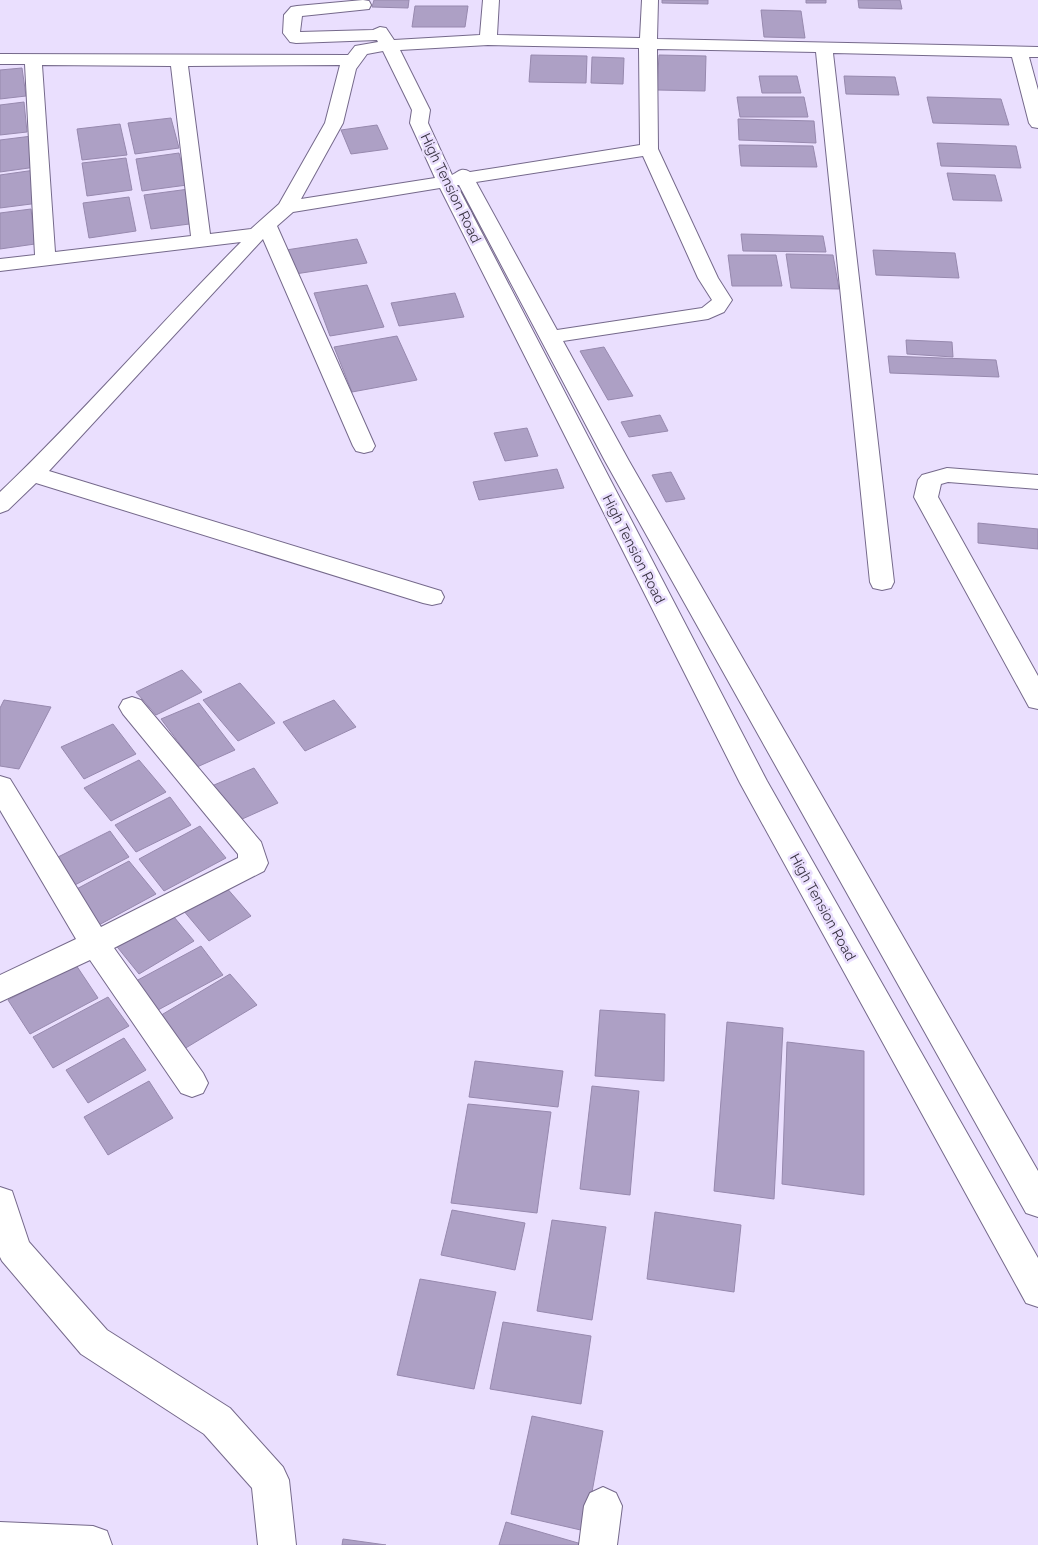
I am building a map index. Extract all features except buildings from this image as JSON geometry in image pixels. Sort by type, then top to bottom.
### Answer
[{"type":"street","points":[[488,40],[491,0]]},
{"type":"street","points":[[551,337],[708,313],[717,308],[722,300],[708,278],[649,149],[648,44],[650,0]]},
{"type":"street","points":[[361,3],[297,10],[292,15],[291,33],[296,38],[488,40],[1038,52]]},
{"type":"street","name":"High Tension Road","points":[[361,3],[386,40],[421,110],[419,123],[456,180],[551,337],[617,461],[1038,1202]]},
{"type":"street","points":[[0,505],[49,458],[262,229],[287,207],[334,123],[347,68],[361,50],[386,40]]},
{"type":"street","points":[[824,48],[882,582]]},
{"type":"street","points":[[1019,52],[1038,123]]},
{"type":"street","points":[[0,59],[352,60]]},
{"type":"street","points":[[33,59],[45,259]]},
{"type":"street","points":[[180,61],[202,240]]},
{"type":"street","points":[[287,207],[649,149]]},
{"type":"street","name":"High Tension Road","points":[[456,180],[754,783],[1038,1291]]},
{"type":"street","points":[[0,264],[202,240],[262,229]]},
{"type":"street","points":[[262,229],[364,446]]},
{"type":"street","points":[[32,474],[432,597]]},
{"type":"street","points":[[1038,482],[947,475],[930,480],[926,497],[1038,700]]},
{"type":"street","points":[[0,989],[96,944],[254,863],[251,850],[132,707]]},
{"type":"street","points":[[0,786],[96,944],[192,1083]]},
{"type":"street","points":[[0,1202],[7,1250],[94,1342],[217,1422],[270,1480],[277,1545]]},
{"type":"street","points":[[598,1545],[602,1506]]},
{"type":"street","points":[[0,1541],[93,1545]]}]
